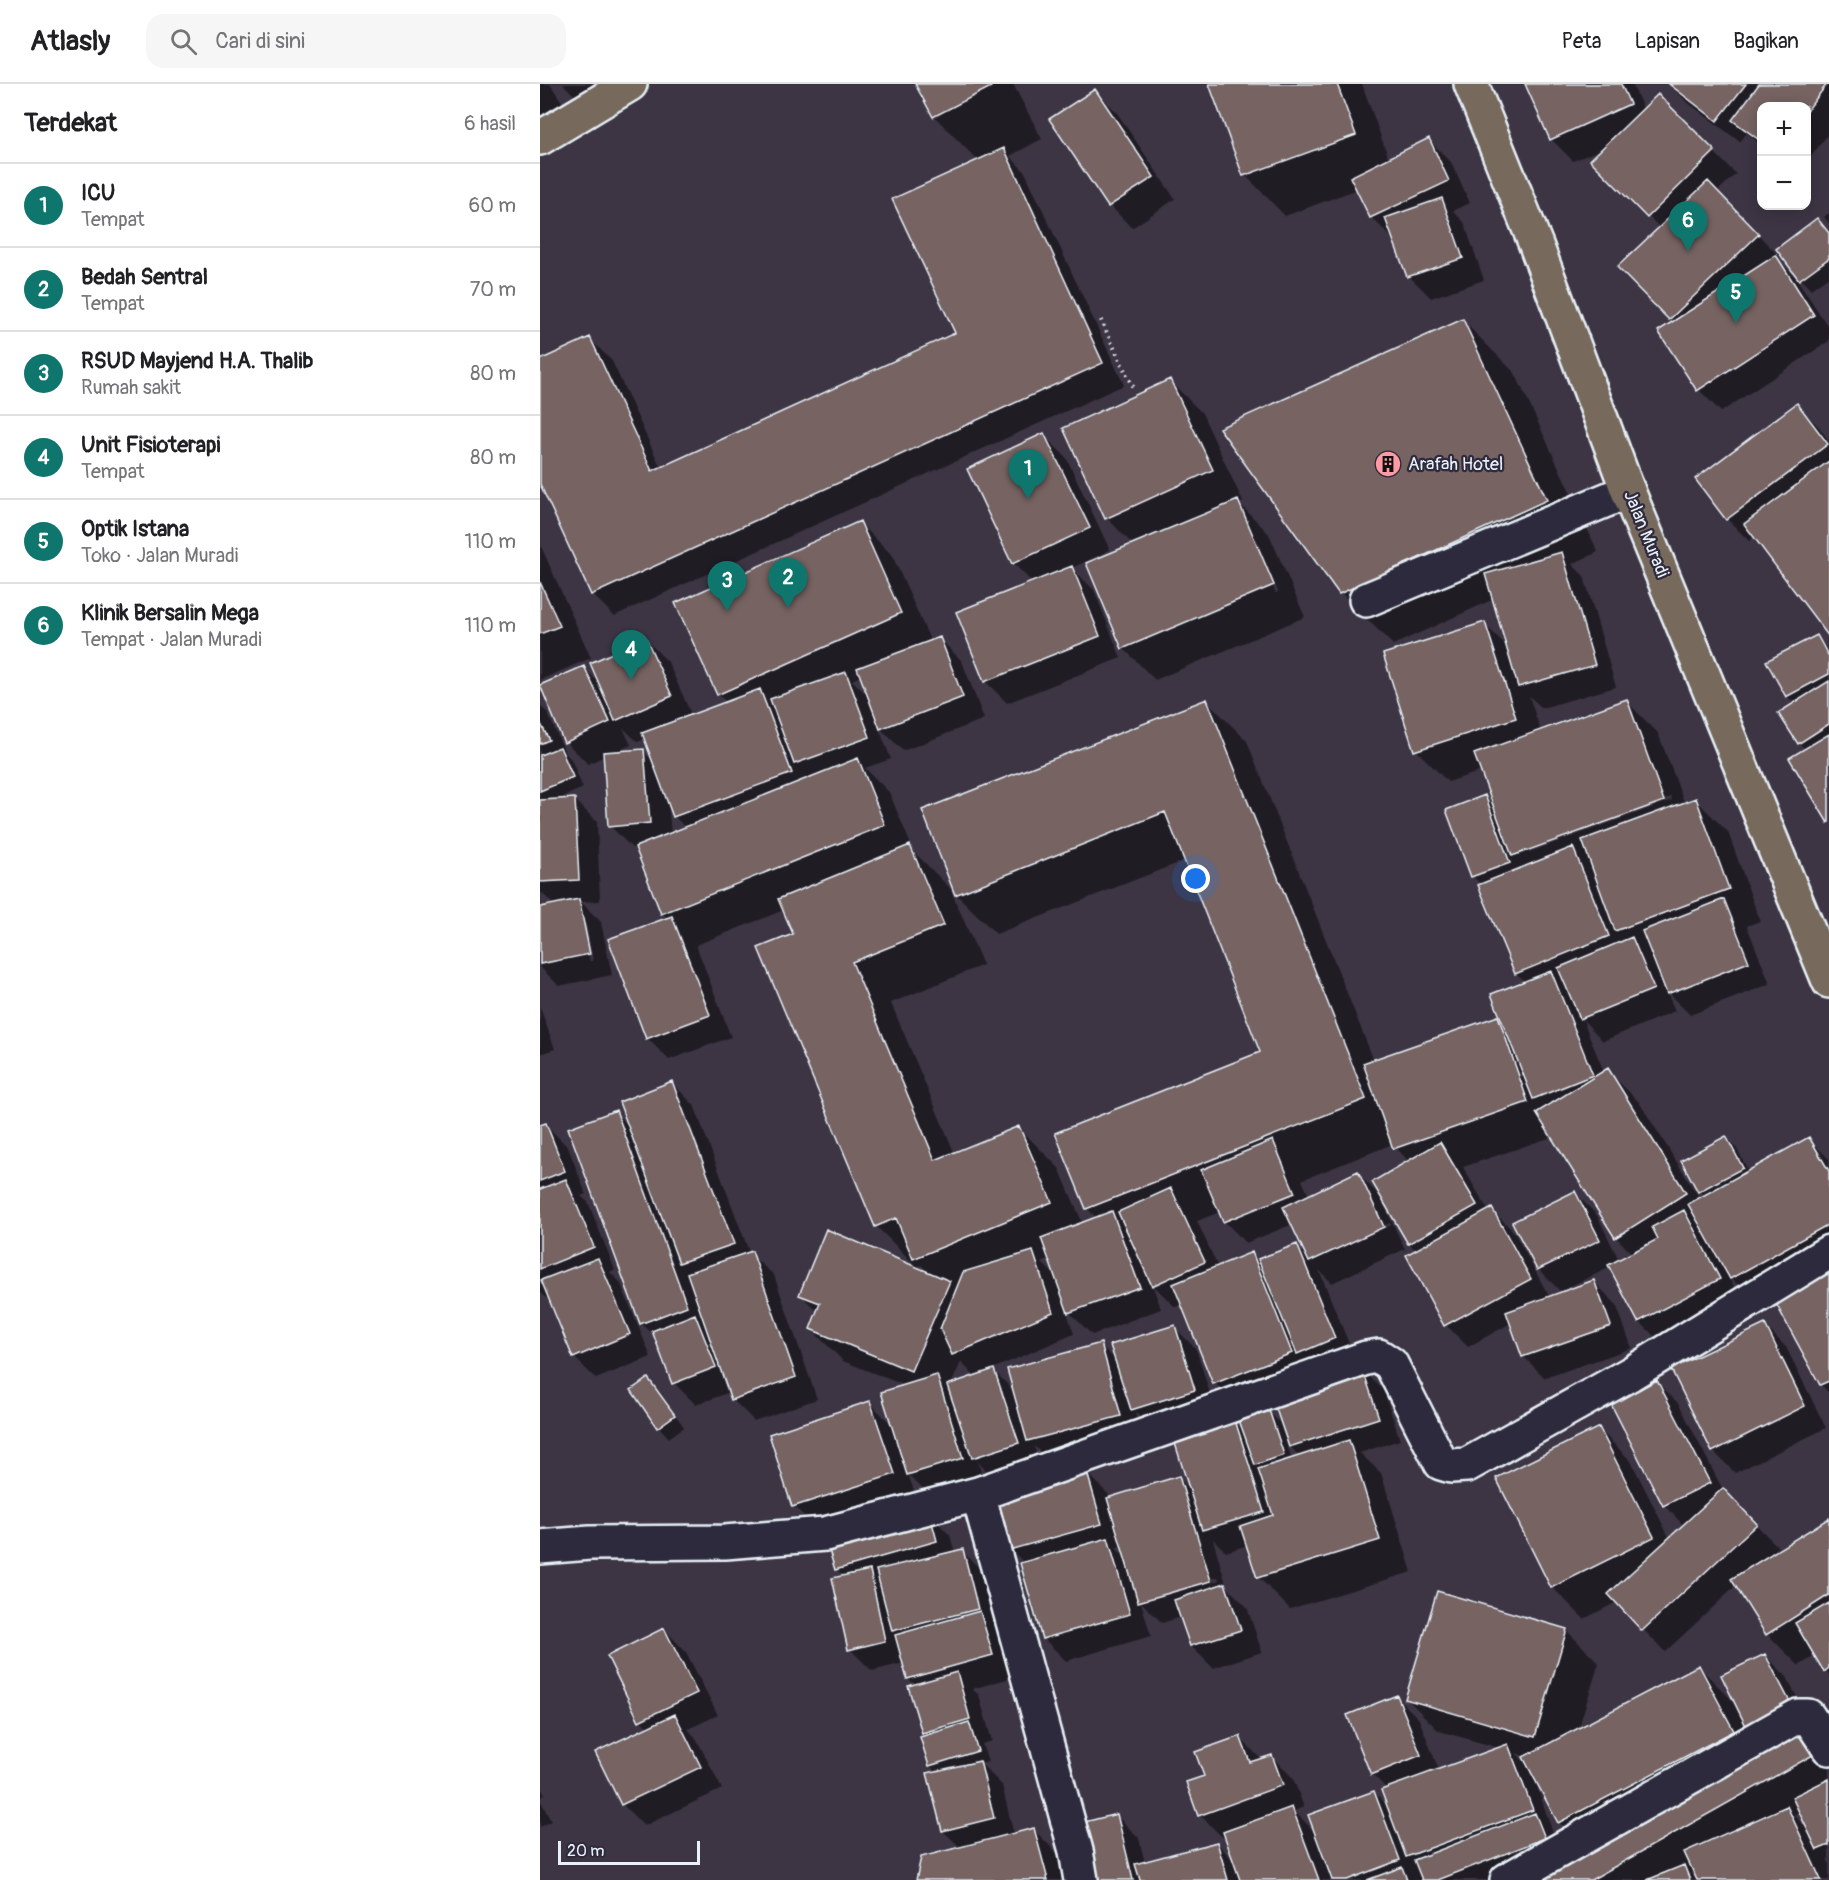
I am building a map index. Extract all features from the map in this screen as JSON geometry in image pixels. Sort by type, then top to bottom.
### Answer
[{"type":"main road","points":[[540,138],[630,84]]},
{"type":"main road","name":"Jalan Muradi","points":[[1471,84],[1536,245],[1628,491],[1829,981]]},
{"type":"street","points":[[1366,600],[1628,491]]},
{"type":"street","points":[[540,1547],[590,1543],[725,1542],[825,1534],[978,1494],[1365,1358],[1379,1356],[1391,1364],[1441,1463],[1451,1466],[1467,1465],[1630,1374],[1829,1252]]},
{"type":"street","points":[[978,1494],[1076,1851],[1081,1880]]},
{"type":"street","points":[[1507,1880],[1798,1716],[1808,1716],[1829,1748]]},
{"type":"path","points":[[1101,320],[1133,388]]},
{"type":"building","points":[[915,84],[990,84],[991,87],[933,117]]},
{"type":"building","points":[[1209,84],[1337,84],[1356,135],[1243,176]]},
{"type":"building","points":[[1525,84],[1621,84],[1630,104],[1550,140]]},
{"type":"building","points":[[1669,84],[1746,84],[1717,121]]},
{"type":"building","points":[[1759,84],[1827,84],[1811,105],[1811,102],[1757,102],[1757,138],[1732,120]]},
{"type":"building","points":[[1095,89],[1154,177],[1108,207],[1049,119]]},
{"type":"building","points":[[1658,94],[1715,151],[1647,218],[1590,160]]},
{"type":"building","points":[[1429,138],[1449,181],[1370,218],[1350,177]]},
{"type":"building","points":[[1004,148],[1103,363],[591,595],[540,484],[540,360],[590,337],[652,471],[955,333],[892,199]]},
{"type":"building","points":[[1708,181],[1759,234],[1669,320],[1617,267]]},
{"type":"building","points":[[1442,198],[1463,258],[1407,277],[1385,218]]},
{"type":"building","points":[[1817,218],[1829,233],[1829,258],[1799,280],[1776,249]]},
{"type":"building","points":[[1776,255],[1814,315],[1697,391],[1658,331]]},
{"type":"building","name":"Arafah Hotel","points":[[1463,319],[1547,500],[1339,594],[1219,428]]},
{"type":"building","points":[[1170,379],[1213,470],[1105,519],[1063,428]]},
{"type":"building","points":[[1797,403],[1828,444],[1726,520],[1695,479]]},
{"type":"building","points":[[1044,433],[1090,528],[1012,564],[967,469]]},
{"type":"building","points":[[1829,461],[1829,637],[1744,524]]},
{"type":"building","points":[[1238,500],[1274,585],[1122,649],[1086,563]]},
{"type":"building","points":[[860,521],[901,613],[717,695],[675,603]]},
{"type":"building","points":[[1562,552],[1595,665],[1518,687],[1485,574]]},
{"type":"building","points":[[1072,566],[1100,636],[984,682],[956,612]]},
{"type":"building","points":[[540,582],[560,626],[540,634]]},
{"type":"building","points":[[1485,622],[1516,718],[1414,751],[1383,654]]},
{"type":"building","points":[[1817,635],[1829,657],[1829,674],[1786,697],[1766,661]]},
{"type":"building","points":[[940,637],[963,697],[880,729],[857,668]]},
{"type":"building","points":[[646,638],[672,696],[615,721],[590,663]]},
{"type":"building","points":[[584,666],[610,722],[564,743],[540,685]]},
{"type":"building","points":[[846,672],[870,737],[794,764],[770,699]]},
{"type":"building","points":[[1829,681],[1829,724],[1798,744],[1778,713]]},
{"type":"building","points":[[760,689],[792,773],[673,817],[642,733]]},
{"type":"building","points":[[1207,699],[1366,1099],[1086,1209],[1055,1133],[1260,1052],[1165,812],[955,895],[922,810]]},
{"type":"building","points":[[1627,699],[1664,801],[1512,856],[1474,754]]},
{"type":"building","points":[[540,722],[549,740],[540,744]]},
{"type":"building","points":[[1829,734],[1829,822],[1828,823],[1789,758]]},
{"type":"building","points":[[560,747],[573,777],[540,791],[540,755]]},
{"type":"building","points":[[644,749],[650,823],[608,827],[603,752]]},
{"type":"building","points":[[858,758],[885,825],[661,914],[635,847]]},
{"type":"building","points":[[1485,795],[1510,863],[1471,877],[1446,810]]},
{"type":"building","points":[[575,798],[579,880],[540,882],[540,800]]},
{"type":"building","points":[[1696,798],[1729,889],[1615,931],[1582,840]]},
{"type":"building","points":[[910,845],[944,925],[852,962],[935,1160],[1019,1126],[1052,1202],[913,1259],[896,1218],[875,1227],[758,948],[793,934],[778,899]]},
{"type":"building","points":[[1573,847],[1609,936],[1515,974],[1478,885]]},
{"type":"building","points":[[579,899],[590,954],[540,964],[540,907]]},
{"type":"building","points":[[1724,899],[1749,962],[1667,994],[1642,931]]},
{"type":"building","points":[[672,916],[710,1015],[646,1039],[608,939]]},
{"type":"building","points":[[1632,937],[1654,989],[1580,1019],[1558,968]]},
{"type":"building","points":[[1551,971],[1593,1075],[1533,1099],[1491,994]]},
{"type":"building","points":[[1498,1016],[1528,1102],[1393,1149],[1363,1063]]},
{"type":"building","points":[[1608,1068],[1686,1193],[1615,1238],[1536,1113]]},
{"type":"building","points":[[672,1081],[734,1244],[679,1263],[619,1102]]},
{"type":"building","points":[[616,1110],[687,1306],[640,1324],[568,1128]]},
{"type":"building","points":[[546,1123],[565,1171],[540,1181],[540,1125]]},
{"type":"building","points":[[1726,1136],[1743,1168],[1698,1192],[1681,1160]]},
{"type":"building","points":[[1809,1137],[1829,1171],[1829,1224],[1730,1279],[1688,1204]]},
{"type":"building","points":[[1273,1140],[1295,1193],[1223,1222],[1201,1170]]},
{"type":"building","points":[[1440,1142],[1477,1205],[1408,1244],[1372,1182]]},
{"type":"building","points":[[1358,1171],[1384,1227],[1309,1262],[1283,1207]]},
{"type":"building","points":[[566,1179],[594,1247],[540,1269],[540,1189]]},
{"type":"building","points":[[1171,1188],[1205,1262],[1152,1286],[1118,1212]]},
{"type":"building","points":[[1575,1191],[1600,1240],[1537,1270],[1512,1222]]},
{"type":"building","points":[[1492,1208],[1531,1279],[1444,1326],[1406,1255]]},
{"type":"building","points":[[1684,1210],[1720,1279],[1638,1322],[1608,1265],[1658,1239],[1652,1227]]},
{"type":"building","points":[[1112,1211],[1140,1287],[1068,1313],[1041,1238]]},
{"type":"building","points":[[826,1229],[950,1281],[911,1371],[810,1329],[820,1303],[799,1295]]},
{"type":"building","points":[[1297,1244],[1335,1338],[1297,1354],[1258,1259]]},
{"type":"building","points":[[752,1251],[796,1377],[731,1400],[687,1273]]},
{"type":"building","points":[[1033,1251],[1053,1312],[952,1355],[940,1329],[963,1272]]},
{"type":"building","points":[[1252,1252],[1292,1353],[1213,1384],[1173,1284]]},
{"type":"building","points":[[598,1258],[630,1334],[573,1358],[541,1280]]},
{"type":"building","points":[[1829,1271],[1829,1381],[1820,1385],[1774,1300]]},
{"type":"building","points":[[1594,1280],[1611,1326],[1522,1357],[1506,1312]]},
{"type":"building","points":[[695,1314],[716,1367],[672,1384],[652,1331]]},
{"type":"building","points":[[1765,1324],[1805,1406],[1712,1452],[1671,1369]]},
{"type":"building","points":[[1175,1325],[1195,1390],[1131,1410],[1110,1345]]},
{"type":"building","points":[[1101,1343],[1121,1416],[1027,1441],[1007,1369]]},
{"type":"building","points":[[1362,1367],[1379,1418],[1289,1447],[1272,1397]]},
{"type":"building","points":[[994,1369],[1019,1443],[972,1458],[947,1385]]},
{"type":"building","points":[[937,1375],[963,1458],[907,1475],[881,1392]]},
{"type":"building","points":[[648,1378],[675,1415],[657,1428],[631,1390]]},
{"type":"building","points":[[1657,1380],[1710,1483],[1663,1506],[1611,1404]]},
{"type":"building","points":[[870,1401],[895,1474],[792,1507],[769,1434]]},
{"type":"building","points":[[1269,1410],[1284,1455],[1255,1465],[1239,1420]]},
{"type":"building","points":[[1235,1420],[1264,1512],[1202,1530],[1174,1440]]},
{"type":"building","points":[[1599,1427],[1654,1537],[1551,1588],[1496,1478]]},
{"type":"building","points":[[1349,1440],[1380,1540],[1257,1578],[1240,1526],[1273,1515],[1258,1469]]},
{"type":"building","points":[[1087,1472],[1102,1524],[1009,1550],[994,1498]]},
{"type":"building","points":[[1179,1476],[1211,1581],[1138,1602],[1107,1498]]},
{"type":"building","points":[[1723,1488],[1757,1524],[1642,1631],[1608,1594]]},
{"type":"building","points":[[929,1511],[937,1541],[835,1570],[826,1540]]},
{"type":"building","points":[[1829,1518],[1829,1595],[1766,1635],[1731,1579]]},
{"type":"building","points":[[1108,1538],[1130,1614],[1042,1639],[1020,1563]]},
{"type":"building","points":[[963,1549],[978,1609],[892,1631],[876,1570]]},
{"type":"building","points":[[870,1570],[885,1641],[848,1650],[832,1578]]},
{"type":"building","points":[[1225,1583],[1241,1630],[1190,1646],[1174,1600]]},
{"type":"building","points":[[1437,1591],[1567,1629],[1535,1737],[1405,1699]]},
{"type":"building","points":[[1829,1603],[1829,1668],[1824,1672],[1795,1623]]},
{"type":"building","points":[[980,1611],[993,1655],[907,1679],[895,1635]]},
{"type":"building","points":[[664,1628],[697,1693],[639,1721],[607,1656]]},
{"type":"building","points":[[1765,1654],[1791,1704],[1746,1726],[1721,1675]]},
{"type":"building","points":[[1699,1665],[1734,1731],[1558,1823],[1523,1757]]},
{"type":"building","points":[[957,1672],[970,1719],[922,1733],[908,1686]]},
{"type":"building","points":[[1397,1695],[1421,1755],[1371,1775],[1347,1715]]},
{"type":"building","points":[[675,1714],[701,1767],[621,1805],[595,1752]]},
{"type":"building","points":[[969,1722],[978,1751],[929,1766],[920,1737]]},
{"type":"building","points":[[1796,1726],[1813,1755],[1591,1880],[1523,1880]]},
{"type":"building","points":[[1240,1736],[1250,1762],[1272,1755],[1283,1785],[1198,1816],[1186,1782],[1204,1776],[1195,1752]]},
{"type":"building","points":[[1508,1744],[1533,1810],[1406,1857],[1381,1790]]},
{"type":"building","points":[[980,1761],[994,1818],[942,1831],[927,1773]]},
{"type":"building","points":[[1829,1779],[1829,1845],[1817,1850],[1792,1797]]},
{"type":"building","points":[[1374,1791],[1400,1860],[1347,1880],[1332,1880],[1308,1815]]},
{"type":"building","points":[[1787,1806],[1821,1880],[1697,1880],[1684,1852]]},
{"type":"building","points":[[1292,1807],[1319,1880],[1240,1880],[1223,1832]]},
{"type":"building","points":[[1535,1813],[1545,1838],[1438,1880],[1422,1880],[1414,1860]]},
{"type":"building","points":[[1117,1814],[1133,1880],[1090,1880],[1076,1824]]},
{"type":"building","points":[[1034,1828],[1048,1880],[916,1880],[921,1857]]},
{"type":"building","points":[[1217,1842],[1228,1880],[1140,1880],[1135,1864]]},
{"type":"building","points":[[1684,1865],[1690,1880],[1647,1880]]},
{"type":"building","points":[[1402,1867],[1407,1880],[1367,1880]]},
{"type":"place","name":"Klinik Bersalin Mega","points":[[1688,251]]},
{"type":"place","name":"Optik Istana","points":[[1736,323]]},
{"type":"place","name":"Arafah Hotel","points":[[1388,464]]},
{"type":"place","name":"ICU","points":[[1028,499]]},
{"type":"place","name":"Bedah Sentral","points":[[788,608]]},
{"type":"place","name":"RSUD Mayjend H.A. Thalib","points":[[727,611]]},
{"type":"place","name":"Unit Fisioterapi","points":[[631,680]]}]
